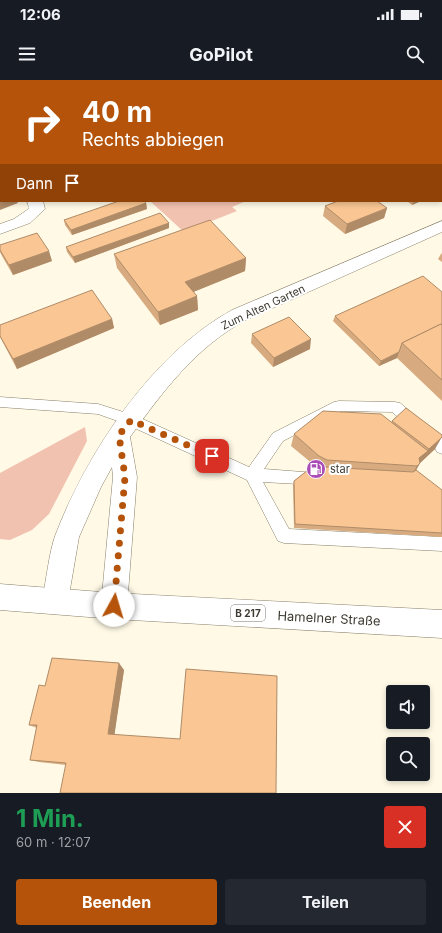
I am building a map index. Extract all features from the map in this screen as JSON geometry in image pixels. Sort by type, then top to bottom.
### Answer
[{"type":"street","points":[[0,230],[30,217],[37,209],[35,202]]},
{"type":"street","name":"Zum Alten Garten","points":[[55,601],[67,537],[91,482],[125,428],[154,388],[177,362],[219,326],[239,315],[442,226]]},
{"type":"street","points":[[114,606],[125,477],[125,428]]},
{"type":"street","name":"Hamelner Straße","points":[[0,597],[114,606],[442,624]]},
{"type":"lane","points":[[0,402],[98,409],[125,428],[252,475],[331,480]]},
{"type":"lane","points":[[252,475],[278,437],[339,406],[395,407],[442,448]]},
{"type":"lane","points":[[252,475],[284,536],[442,544]]},
{"type":"shaded area","points":[[151,202],[244,202],[232,207],[237,211],[184,232]]},
{"type":"shaded area","points":[[85,427],[87,441],[49,514],[32,530],[10,540],[0,539],[0,473]]},
{"type":"building","points":[[116,202],[146,203],[71,230],[64,220]]},
{"type":"building","points":[[335,202],[378,202],[387,208],[347,224],[325,206]]},
{"type":"building","points":[[160,213],[169,223],[73,257],[66,247]]},
{"type":"building","points":[[210,220],[246,258],[185,282],[197,296],[158,312],[114,254]]},
{"type":"building","points":[[37,233],[49,251],[9,265],[0,250],[0,245]]},
{"type":"building","points":[[423,276],[442,292],[442,325],[441,324],[402,343],[399,352],[381,361],[335,316]]},
{"type":"building","points":[[92,290],[112,319],[13,359],[0,336],[0,325]]},
{"type":"building","points":[[289,317],[311,339],[274,358],[252,334]]},
{"type":"building","points":[[441,324],[442,325],[442,380],[402,343]]},
{"type":"building","points":[[406,408],[442,435],[442,437],[429,449],[392,421]]},
{"type":"building","points":[[323,411],[381,414],[428,451],[419,458],[420,463],[417,466],[327,460],[319,456],[294,434]]},
{"type":"building","points":[[317,463],[325,467],[413,472],[416,470],[442,490],[442,533],[295,524],[294,481]]},
{"type":"building","points":[[52,658],[119,663],[108,734],[180,739],[186,669],[277,676],[276,793],[60,793],[66,763],[30,760],[37,725],[29,725],[39,685],[45,686]]},
{"type":"place","name":"star","points":[[316,469]]},
{"type":"route","points":[[114,606],[125,477],[119,435],[131,420],[212,456]]}]
